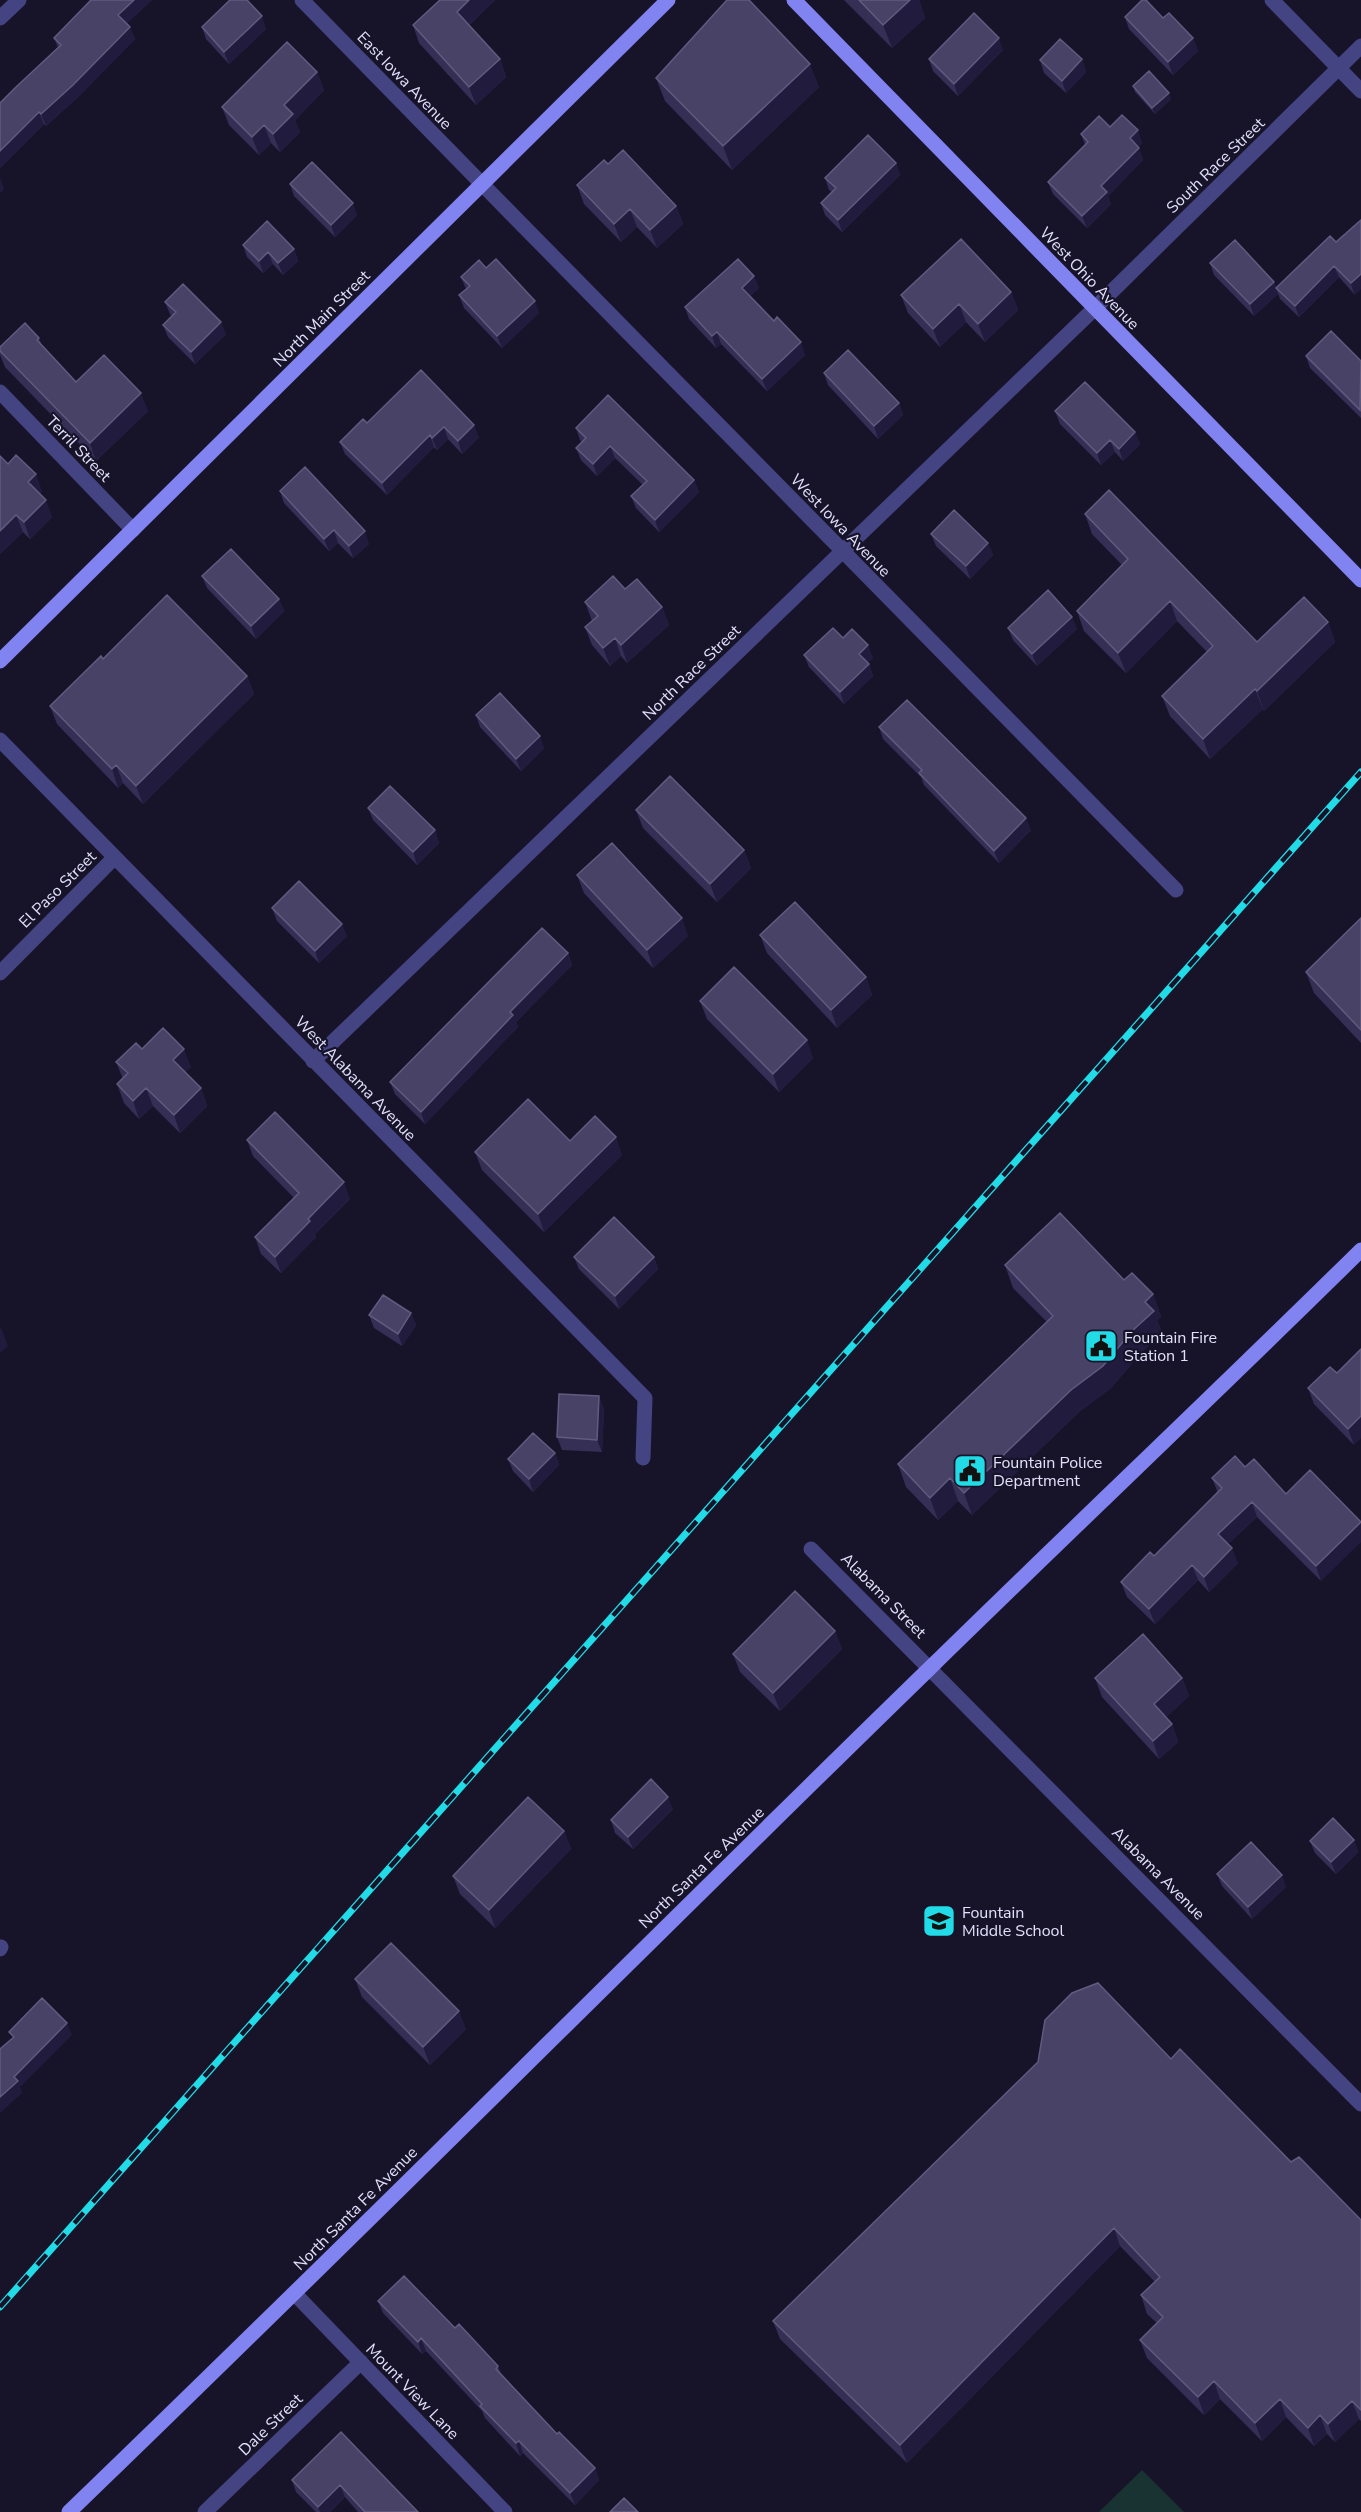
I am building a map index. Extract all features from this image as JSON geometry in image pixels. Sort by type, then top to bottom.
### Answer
[{"type":"main road","name":"North Main Street","points":[[0,661],[668,0]]},
{"type":"main road","name":"West Ohio Avenue","points":[[794,0],[1361,580]]},
{"type":"main road","name":"North Santa Fe Avenue","points":[[69,2512],[295,2294],[453,2135],[930,1667],[1361,1250]]},
{"type":"street","points":[[0,18],[19,0]]},
{"type":"street","name":"East Iowa Avenue","points":[[302,0],[482,184]]},
{"type":"street","points":[[1272,0],[1361,91]]},
{"type":"street","name":"South Race Street","points":[[1094,309],[1361,46]]},
{"type":"street","name":"West Iowa Avenue","points":[[482,184],[841,552],[1176,890]]},
{"type":"street","name":"North Race Street","points":[[313,1061],[1094,309]]},
{"type":"street","name":"Terril Street","points":[[0,392],[133,530]]},
{"type":"street","name":"West Alabama Avenue","points":[[0,740],[645,1398],[643,1458]]},
{"type":"street","name":"El Paso Street","points":[[0,973],[115,857]]},
{"type":"street","name":"Alabama Street","points":[[812,1549],[930,1667]]},
{"type":"street","name":"Alabama Avenue","points":[[930,1667],[1361,2104]]},
{"type":"street","name":"Mount View Lane","points":[[295,2294],[505,2512]]},
{"type":"street","name":"Dale Street","points":[[205,2512],[361,2362]]},
{"type":"green space","points":[[1142,2470],[1184,2512],[1099,2512]]},
{"type":"building","points":[[91,0],[134,0],[118,15],[130,27],[73,85],[41,114],[39,112],[0,151],[0,103],[61,45],[54,38]]},
{"type":"building","points":[[230,0],[247,0],[262,16],[224,52],[202,27]]},
{"type":"building","points":[[440,0],[469,0],[457,12],[500,59],[469,87],[413,25]]},
{"type":"building","points":[[727,0],[749,0],[810,64],[723,146],[656,78]]},
{"type":"building","points":[[859,0],[910,0],[883,25]]},
{"type":"building","points":[[1142,0],[1146,0],[1163,18],[1169,13],[1193,38],[1168,62],[1125,17]]},
{"type":"building","points":[[974,13],[999,38],[954,84],[929,59]]},
{"type":"building","points":[[1060,39],[1082,59],[1062,81],[1040,60]]},
{"type":"building","points":[[287,42],[317,72],[284,105],[293,114],[273,134],[264,125],[252,137],[222,107]]},
{"type":"building","points":[[1149,71],[1169,93],[1152,108],[1133,86]]},
{"type":"building","points":[[1122,115],[1138,130],[1130,138],[1139,148],[1101,186],[1107,192],[1082,216],[1048,182],[1088,142],[1081,134],[1099,116],[1110,127]]},
{"type":"building","points":[[868,135],[896,163],[838,220],[821,203],[836,188],[825,178]]},
{"type":"building","points":[[623,150],[676,206],[650,230],[630,209],[614,224],[577,185],[604,160],[608,164]]},
{"type":"building","points":[[312,162],[353,203],[331,225],[290,184]]},
{"type":"building","points":[[1361,220],[1361,274],[1351,283],[1334,266],[1295,306],[1276,288],[1330,236],[1336,242]]},
{"type":"building","points":[[267,221],[294,249],[278,263],[268,252],[259,261],[243,245]]},
{"type":"building","points":[[961,239],[1011,292],[978,324],[959,304],[933,329],[901,295]]},
{"type":"building","points":[[1235,240],[1274,282],[1250,304],[1210,263]]},
{"type":"building","points":[[496,259],[535,301],[497,336],[459,295],[470,286],[461,277],[479,260],[486,268]]},
{"type":"building","points":[[738,259],[754,276],[742,288],[774,321],[777,317],[801,342],[762,379],[717,332],[712,336],[685,307]]},
{"type":"building","points":[[183,284],[221,322],[191,352],[163,325],[176,312],[165,302]]},
{"type":"building","points":[[25,323],[39,338],[37,340],[76,382],[104,355],[141,393],[90,443],[0,351],[0,347]]},
{"type":"building","points":[[1331,331],[1361,361],[1360,410],[1306,356]]},
{"type":"building","points":[[848,350],[899,403],[874,426],[824,373]]},
{"type":"building","points":[[421,370],[474,425],[458,441],[444,427],[432,438],[430,435],[382,483],[340,442],[363,419],[367,423]]},
{"type":"building","points":[[1085,382],[1135,432],[1119,449],[1110,440],[1097,453],[1055,411]]},
{"type":"building","points":[[608,395],[694,480],[655,520],[631,496],[647,481],[610,446],[593,464],[576,448],[586,438],[576,428]]},
{"type":"building","points":[[16,455],[36,474],[28,482],[46,500],[24,522],[16,515],[0,531],[0,456],[8,464]]},
{"type":"building","points":[[305,467],[365,531],[349,546],[334,530],[324,539],[280,491]]},
{"type":"building","points":[[1109,490],[1257,642],[1304,597],[1328,622],[1257,691],[1255,689],[1203,739],[1162,696],[1213,646],[1170,601],[1118,653],[1077,611],[1128,559],[1085,514]]},
{"type":"building","points":[[954,510],[988,543],[966,566],[931,534]]},
{"type":"building","points":[[231,549],[279,599],[251,626],[202,576]]},
{"type":"building","points":[[613,576],[625,589],[637,579],[662,607],[621,645],[615,638],[603,648],[585,627],[598,616],[585,602]]},
{"type":"building","points":[[1048,590],[1072,617],[1032,654],[1008,628]]},
{"type":"building","points":[[167,595],[247,676],[136,786],[116,765],[112,769],[50,706],[101,656],[103,659]]},
{"type":"building","points":[[833,628],[843,638],[852,629],[868,645],[859,654],[869,664],[840,692],[804,655]]},
{"type":"building","points":[[500,693],[540,736],[516,759],[476,715]]},
{"type":"building","points":[[907,700],[1026,818],[994,851],[919,773],[922,770],[879,727]]},
{"type":"building","points":[[670,776],[744,850],[710,884],[636,810]]},
{"type":"building","points":[[390,786],[435,830],[413,852],[368,808]]},
{"type":"building","points":[[612,843],[682,918],[647,950],[577,875]]},
{"type":"building","points":[[299,881],[342,924],[315,951],[272,908]]},
{"type":"building","points":[[795,902],[866,977],[831,1010],[760,935]]},
{"type":"building","points":[[1361,918],[1361,1030],[1306,972]]},
{"type":"building","points":[[542,928],[568,953],[510,1012],[513,1015],[421,1112],[390,1082]]},
{"type":"building","points":[[734,967],[807,1040],[773,1074],[700,1001]]},
{"type":"building","points":[[163,1028],[184,1049],[173,1060],[201,1088],[174,1115],[146,1088],[133,1101],[117,1084],[128,1073],[116,1062],[136,1043],[142,1049]]},
{"type":"building","points":[[528,1099],[570,1141],[595,1116],[616,1137],[538,1214],[475,1152]]},
{"type":"building","points":[[275,1112],[344,1182],[275,1257],[255,1237],[299,1193],[247,1140]]},
{"type":"building","points":[[1060,1213],[1124,1280],[1132,1273],[1153,1294],[1145,1302],[1154,1311],[1132,1331],[1103,1366],[1071,1390],[964,1493],[950,1478],[930,1498],[898,1464],[1053,1316],[1005,1265]]},
{"type":"building","points":[[614,1217],[654,1257],[615,1296],[574,1257]]},
{"type":"building","points":[[383,1295],[411,1313],[398,1334],[369,1315]]},
{"type":"building","points":[[1361,1349],[1361,1416],[1348,1429],[1308,1388],[1330,1367],[1337,1373]]},
{"type":"building","points":[[559,1394],[599,1396],[597,1440],[557,1437]]},
{"type":"building","points":[[533,1433],[555,1453],[529,1479],[508,1459]]},
{"type":"building","points":[[1235,1456],[1245,1467],[1254,1459],[1286,1494],[1310,1470],[1361,1522],[1316,1566],[1252,1502],[1218,1534],[1232,1548],[1204,1577],[1192,1565],[1149,1609],[1121,1582],[1150,1552],[1154,1556],[1222,1488],[1212,1478]]},
{"type":"building","points":[[795,1591],[835,1631],[773,1693],[733,1654]]},
{"type":"building","points":[[1143,1634],[1182,1678],[1154,1704],[1172,1724],[1153,1741],[1095,1678]]},
{"type":"building","points":[[651,1779],[668,1797],[628,1837],[611,1820]]},
{"type":"building","points":[[528,1797],[564,1831],[489,1910],[453,1876]]},
{"type":"building","points":[[1333,1818],[1354,1840],[1331,1862],[1310,1841]]},
{"type":"building","points":[[1251,1842],[1282,1875],[1248,1907],[1217,1874]]},
{"type":"building","points":[[391,1943],[459,2011],[423,2047],[355,1979]]},
{"type":"building","points":[[1098,1983],[1171,2059],[1180,2049],[1291,2162],[1299,2157],[1361,2220],[1361,2410],[1352,2401],[1328,2424],[1320,2415],[1308,2428],[1280,2399],[1255,2423],[1214,2381],[1198,2397],[1140,2340],[1163,2317],[1141,2295],[1160,2277],[1114,2228],[900,2445],[773,2321],[1038,2062],[1045,2020],[1072,1993]]},
{"type":"building","points":[[42,1998],[67,2023],[14,2077],[18,2081],[0,2097],[0,2049],[14,2037],[9,2032]]},
{"type":"building","points":[[404,2276],[455,2328],[459,2324],[498,2366],[496,2369],[557,2434],[559,2432],[595,2468],[570,2493],[519,2441],[516,2443],[480,2406],[482,2404],[421,2338],[418,2342],[378,2301]]},
{"type":"building","points":[[341,2432],[418,2512],[365,2512],[340,2485],[318,2507],[292,2480]]},
{"type":"building","points":[[624,2498],[638,2512],[610,2512]]},
{"type":"railway","points":[[0,2307],[1361,772]]},
{"type":"place","name":"Fountain Fire Station 1","points":[[1101,1346]]},
{"type":"place","name":"Fountain Police Department","points":[[970,1471]]},
{"type":"place","name":"Fountain Middle School","points":[[939,1921]]}]
